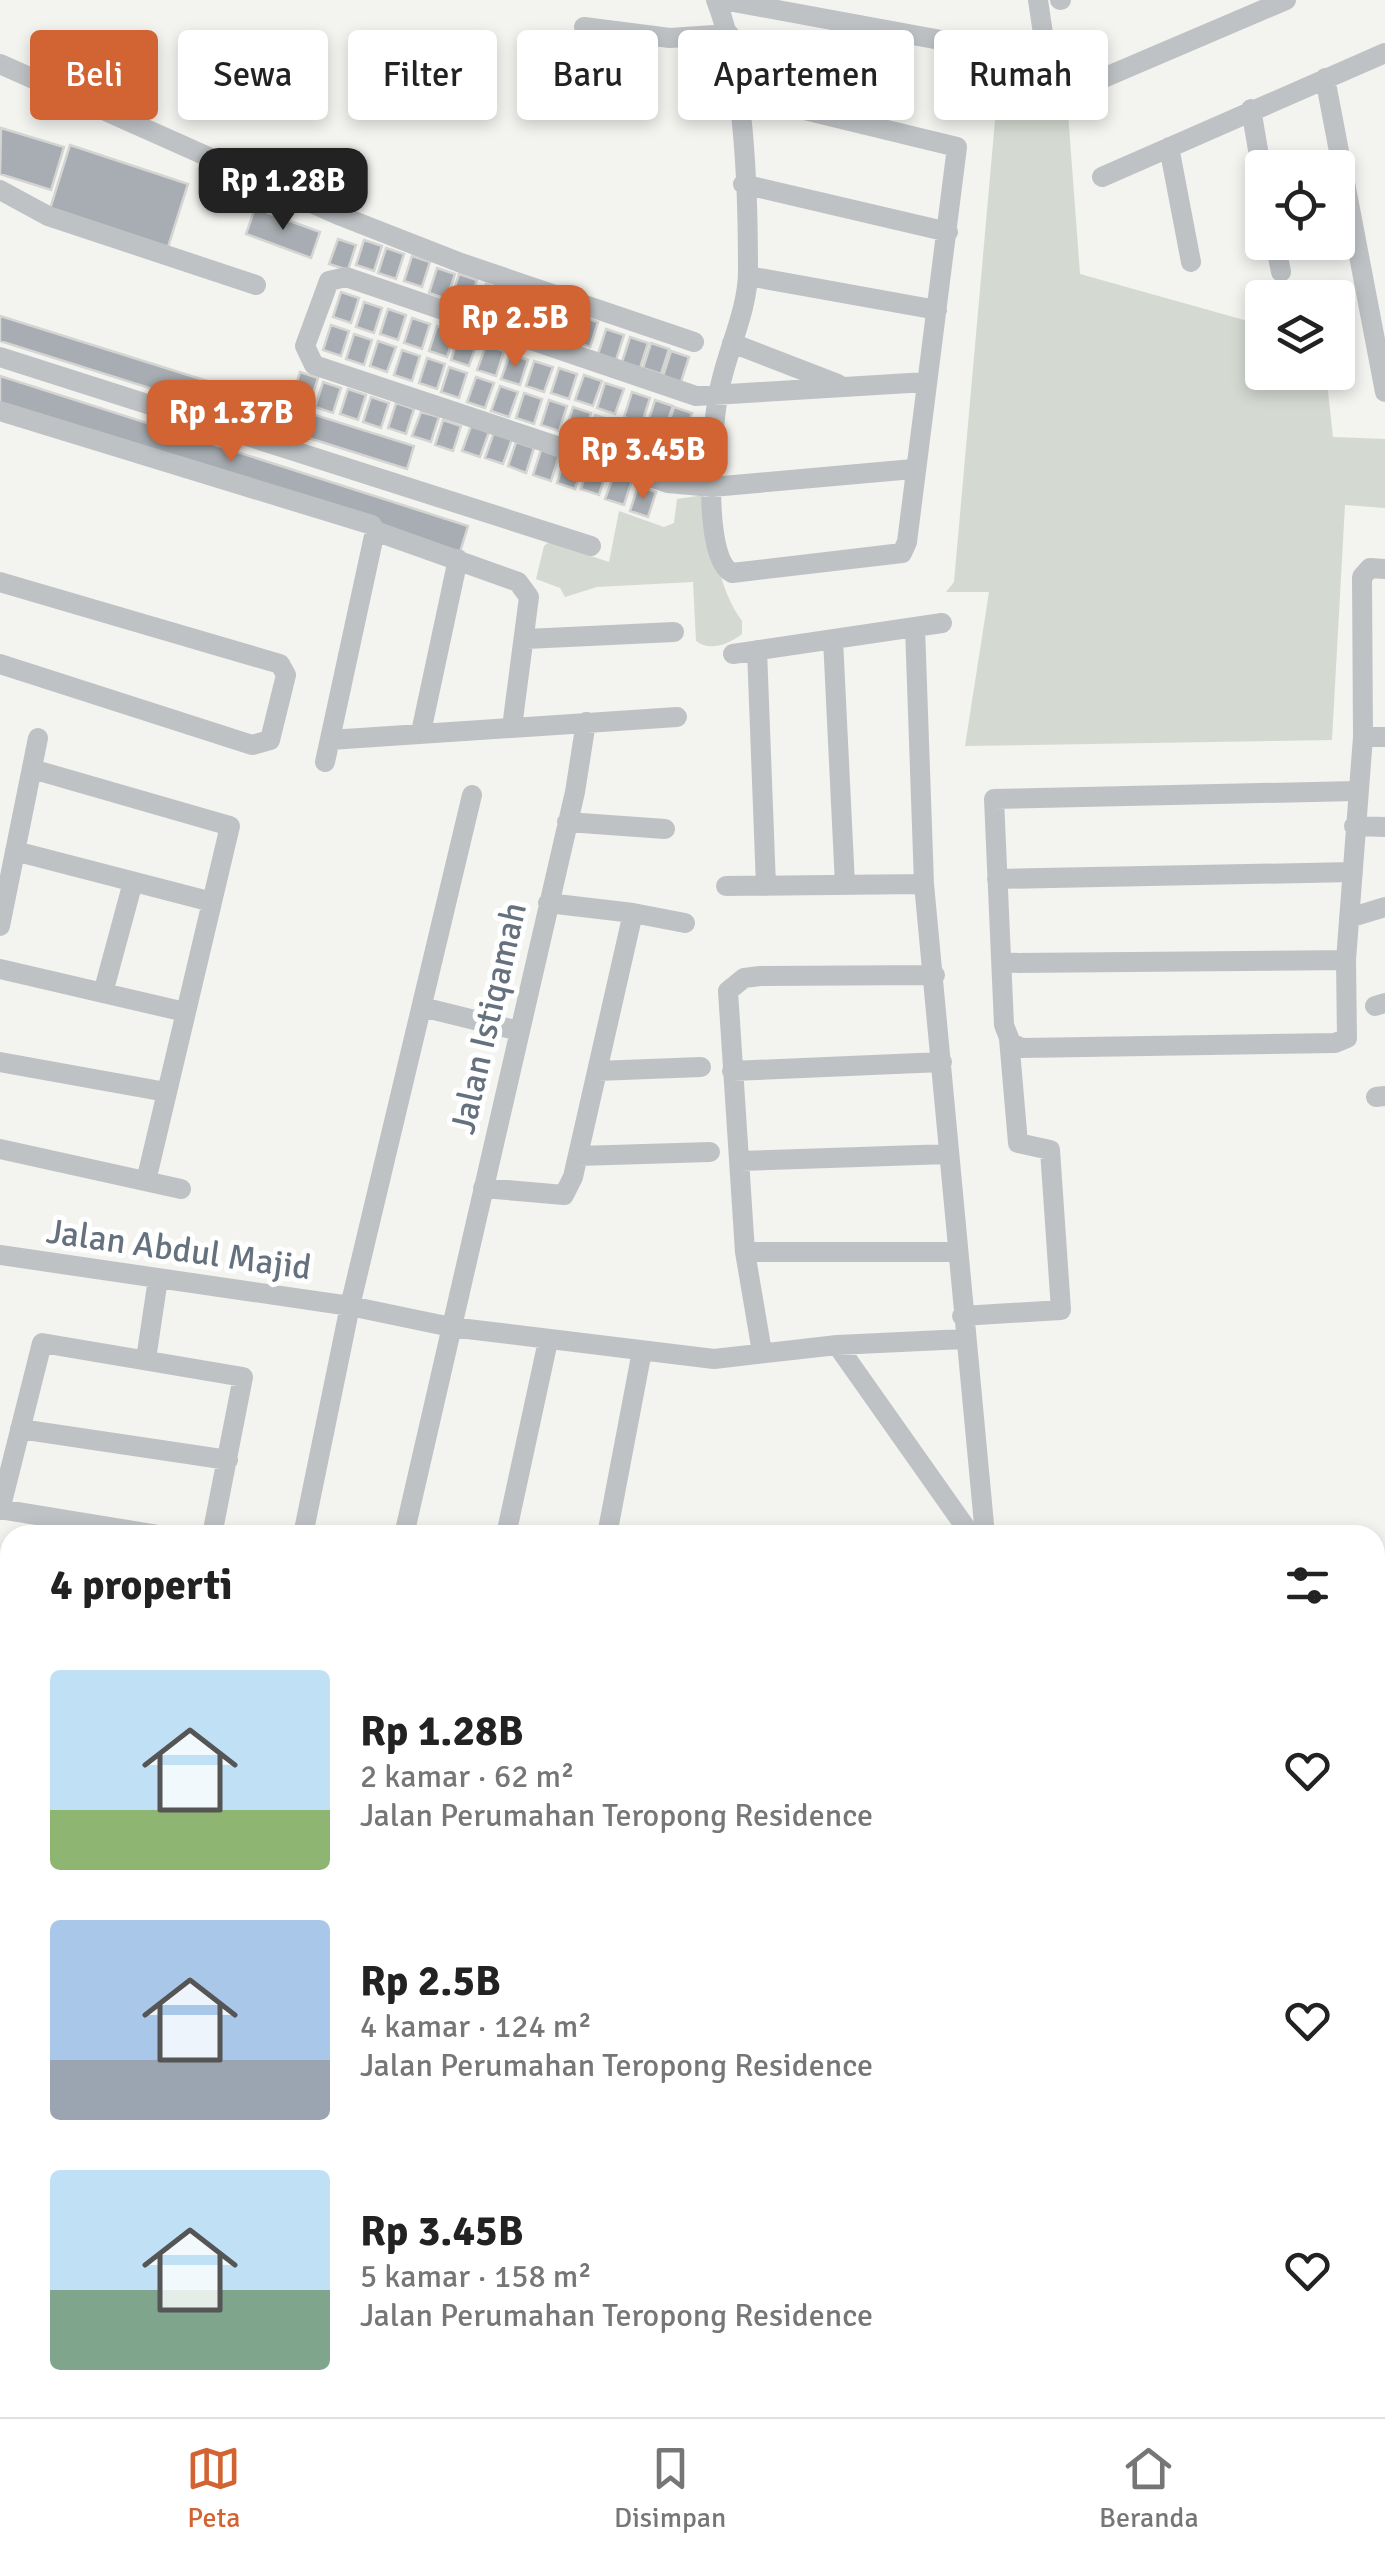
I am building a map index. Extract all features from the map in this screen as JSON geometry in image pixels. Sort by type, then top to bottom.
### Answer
[{"type":"street","points":[[716,0],[728,30]]},
{"type":"street","points":[[723,0],[1032,57],[1040,56],[1046,48],[1038,0]]},
{"type":"street","points":[[1108,76],[1286,0]]},
{"type":"street","points":[[584,28],[678,37]]},
{"type":"street","points":[[1102,177],[1385,53]]},
{"type":"street","points":[[0,64],[341,216],[461,264],[694,342]]},
{"type":"street","points":[[1325,78],[1385,392]]},
{"type":"street","points":[[1251,110],[1258,150]]},
{"type":"street","points":[[739,120],[748,276],[718,397],[712,487],[718,553],[725,570],[732,573],[902,553],[907,542],[913,469],[948,232],[956,146],[847,120]]},
{"type":"street","points":[[1169,147],[1190,262]]},
{"type":"street","points":[[743,184],[948,232]]},
{"type":"street","points":[[0,190],[48,216],[256,285]]},
{"type":"street","points":[[1279,260],[1281,272]]},
{"type":"street","points":[[748,276],[937,310]]},
{"type":"street","points":[[913,469],[712,487],[668,483],[314,364],[305,346],[329,281],[346,277],[682,392],[718,397],[926,382]]},
{"type":"street","points":[[732,342],[845,387]]},
{"type":"street","points":[[0,357],[591,546]]},
{"type":"street","points":[[0,411],[372,525],[375,531],[325,762]]},
{"type":"street","points":[[375,531],[526,587],[526,639],[512,727]]},
{"type":"street","points":[[421,732],[458,560]]},
{"type":"street","points":[[1010,1039],[1022,1048],[1334,1043],[1347,1038],[1346,960],[1363,736],[1362,577],[1370,568],[1385,568]]},
{"type":"street","points":[[0,582],[280,664],[286,675],[270,740],[252,745],[0,664]]},
{"type":"street","points":[[733,654],[942,623]]},
{"type":"street","points":[[915,627],[924,884],[984,1525]]},
{"type":"street","points":[[526,639],[674,632]]},
{"type":"street","points":[[832,639],[844,885]]},
{"type":"street","points":[[757,650],[766,886]]},
{"type":"street","points":[[1362,652],[1385,654]]},
{"type":"street","points":[[330,740],[676,717]]},
{"type":"street","name":"Jalan Istiqamah","points":[[406,1525],[567,822],[586,722]]},
{"type":"street","points":[[1363,736],[1385,737]]},
{"type":"street","points":[[0,926],[38,738]]},
{"type":"street","points":[[32,768],[226,823],[230,832],[146,1182]]},
{"type":"street","points":[[962,1316],[1061,1310],[1050,1150],[1018,1143],[1010,1039],[1004,1025],[992,805],[1000,797],[1356,791]]},
{"type":"street","points":[[305,1525],[350,1306],[472,795]]},
{"type":"street","points":[[567,822],[665,829]]},
{"type":"street","points":[[1354,826],[1385,827]]},
{"type":"street","points":[[15,851],[212,902]]},
{"type":"street","points":[[997,879],[1353,872]]},
{"type":"street","points":[[103,993],[134,882]]},
{"type":"street","points":[[726,886],[924,884]]},
{"type":"street","points":[[548,903],[685,922]]},
{"type":"street","points":[[1349,918],[1385,907]]},
{"type":"street","points":[[483,1188],[564,1195],[578,1156],[633,913]]},
{"type":"street","points":[[1002,962],[1346,960]]},
{"type":"street","points":[[0,969],[185,1012]]},
{"type":"street","points":[[762,1352],[746,1252],[728,991],[744,978],[935,974]]},
{"type":"street","points":[[422,1007],[518,1031]]},
{"type":"street","points":[[0,1062],[166,1092]]},
{"type":"street","points":[[732,1071],[942,1062]]},
{"type":"street","points":[[597,1072],[701,1067]]},
{"type":"street","points":[[0,1149],[182,1190]]},
{"type":"street","points":[[578,1156],[710,1152]]},
{"type":"street","points":[[739,1161],[948,1154]]},
{"type":"street","points":[[746,1252],[958,1252]]},
{"type":"street","name":"Jalan Abdul Majid","points":[[0,1255],[350,1306],[451,1327],[714,1359],[837,1345],[964,1338]]},
{"type":"street","points":[[146,1360],[158,1279]]},
{"type":"street","points":[[508,1525],[548,1341]]},
{"type":"street","points":[[52,1525],[0,1510],[42,1343],[243,1377],[214,1525]]},
{"type":"street","points":[[837,1345],[964,1525]]},
{"type":"street","points":[[609,1525],[642,1351]]},
{"type":"street","points":[[20,1429],[228,1460]]},
{"type":"shaded area","points":[[995,120],[1069,120],[1080,274],[1245,320],[1245,390],[1328,390],[1333,437],[1385,439],[1385,508],[1345,505],[1332,740],[965,746],[989,592],[946,592],[954,582]]},
{"type":"shaded area","points":[[704,495],[721,577],[742,621],[742,634],[731,641],[713,646],[696,641],[693,582],[597,587],[565,597],[560,588],[536,579],[544,546],[549,542],[609,562],[619,511],[664,527],[674,523],[677,499]]},
{"type":"building","points":[[1,128],[64,147],[51,190],[0,174]]},
{"type":"building","points":[[70,145],[188,184],[168,247],[50,209]]},
{"type":"building","points":[[255,208],[320,232],[311,258],[246,234]]},
{"type":"building","points":[[338,239],[356,245],[348,270],[329,264]]},
{"type":"building","points":[[364,240],[382,246],[374,271],[356,265]]},
{"type":"building","points":[[386,248],[404,254],[396,279],[378,273]]},
{"type":"building","points":[[412,256],[430,262],[422,287],[404,281]]},
{"type":"building","points":[[437,268],[455,274],[447,299],[429,293]]},
{"type":"building","points":[[459,274],[477,280],[469,305],[451,299]]},
{"type":"building","points":[[486,284],[504,290],[496,315],[477,309]]},
{"type":"building","points":[[341,292],[359,298],[351,323],[333,317]]},
{"type":"building","points":[[508,293],[526,299],[518,324],[500,318]]},
{"type":"building","points":[[364,302],[382,308],[374,333],[356,327]]},
{"type":"building","points":[[535,303],[553,309],[545,334],[527,328]]},
{"type":"building","points":[[388,309],[406,315],[398,340],[380,334]]},
{"type":"building","points":[[558,309],[576,315],[568,340],[550,334]]},
{"type":"building","points":[[0,316],[414,446],[407,469],[0,341]]},
{"type":"building","points":[[580,316],[598,322],[590,347],[572,341]]},
{"type":"building","points":[[412,318],[430,324],[422,349],[404,343]]},
{"type":"building","points":[[331,325],[349,331],[341,356],[323,350]]},
{"type":"building","points":[[437,326],[455,332],[447,357],[429,351]]},
{"type":"building","points":[[606,329],[624,335],[616,360],[598,354]]},
{"type":"building","points":[[354,334],[372,340],[364,365],[346,359]]},
{"type":"building","points":[[459,335],[478,340],[469,366],[451,360]]},
{"type":"building","points":[[630,337],[648,343],[640,368],[622,362]]},
{"type":"building","points":[[378,341],[396,347],[387,372],[370,366]]},
{"type":"building","points":[[651,343],[669,349],[661,374],[643,368]]},
{"type":"building","points":[[486,345],[504,351],[496,376],[477,370]]},
{"type":"building","points":[[402,350],[420,356],[412,381],[394,375]]},
{"type":"building","points":[[671,351],[689,357],[681,382],[663,376]]},
{"type":"building","points":[[510,354],[528,360],[520,385],[501,379]]},
{"type":"building","points":[[427,358],[445,364],[437,389],[419,383]]},
{"type":"building","points":[[534,361],[553,367],[544,392],[526,386]]},
{"type":"building","points":[[449,367],[467,373],[459,398],[441,392]]},
{"type":"building","points":[[559,368],[577,374],[569,399],[551,393]]},
{"type":"building","points":[[300,372],[318,378],[310,403],[292,397]]},
{"type":"building","points":[[584,375],[602,381],[593,406],[575,400]]},
{"type":"building","points":[[0,376],[468,526],[460,552],[0,405]]},
{"type":"building","points":[[476,377],[494,383],[485,408],[467,402]]},
{"type":"building","points":[[323,382],[341,388],[333,413],[315,407]]},
{"type":"building","points":[[605,383],[624,389],[615,414],[597,408]]},
{"type":"building","points":[[500,386],[518,392],[509,417],[491,411]]},
{"type":"building","points":[[348,389],[366,395],[358,420],[340,414]]},
{"type":"building","points":[[632,392],[650,398],[642,423],[624,417]]},
{"type":"building","points":[[524,393],[542,399],[534,424],[516,418]]},
{"type":"building","points":[[371,397],[389,403],[381,428],[363,422]]},
{"type":"building","points":[[549,400],[567,406],[559,431],[541,425]]},
{"type":"building","points":[[655,400],[673,406],[664,431],[647,425]]},
{"type":"building","points":[[396,403],[414,409],[406,434],[388,428]]},
{"type":"building","points":[[573,407],[591,413],[583,438],[565,432]]},
{"type":"building","points":[[674,407],[692,413],[684,438],[666,432]]},
{"type":"building","points":[[421,412],[439,417],[431,442],[412,436]]},
{"type":"building","points":[[595,415],[613,421],[605,446],[587,440]]},
{"type":"building","points":[[443,420],[461,426],[453,451],[435,445]]},
{"type":"building","points":[[622,424],[640,430],[632,455],[614,449]]},
{"type":"building","points":[[471,426],[489,432],[480,457],[462,451]]},
{"type":"building","points":[[494,432],[512,439],[503,464],[485,458]]},
{"type":"building","points":[[644,432],[663,438],[655,463],[636,457]]},
{"type":"building","points":[[664,439],[682,445],[674,470],[656,464]]},
{"type":"building","points":[[516,442],[534,448],[526,473],[508,466]]},
{"type":"building","points":[[541,450],[559,456],[551,481],[533,475]]},
{"type":"building","points":[[565,458],[583,464],[575,489],[557,483]]},
{"type":"building","points":[[589,464],[607,470],[599,495],[581,489]]},
{"type":"building","points":[[614,474],[632,480],[624,505],[605,499]]},
{"type":"building","points":[[638,486],[656,492],[648,517],[630,511]]}]
